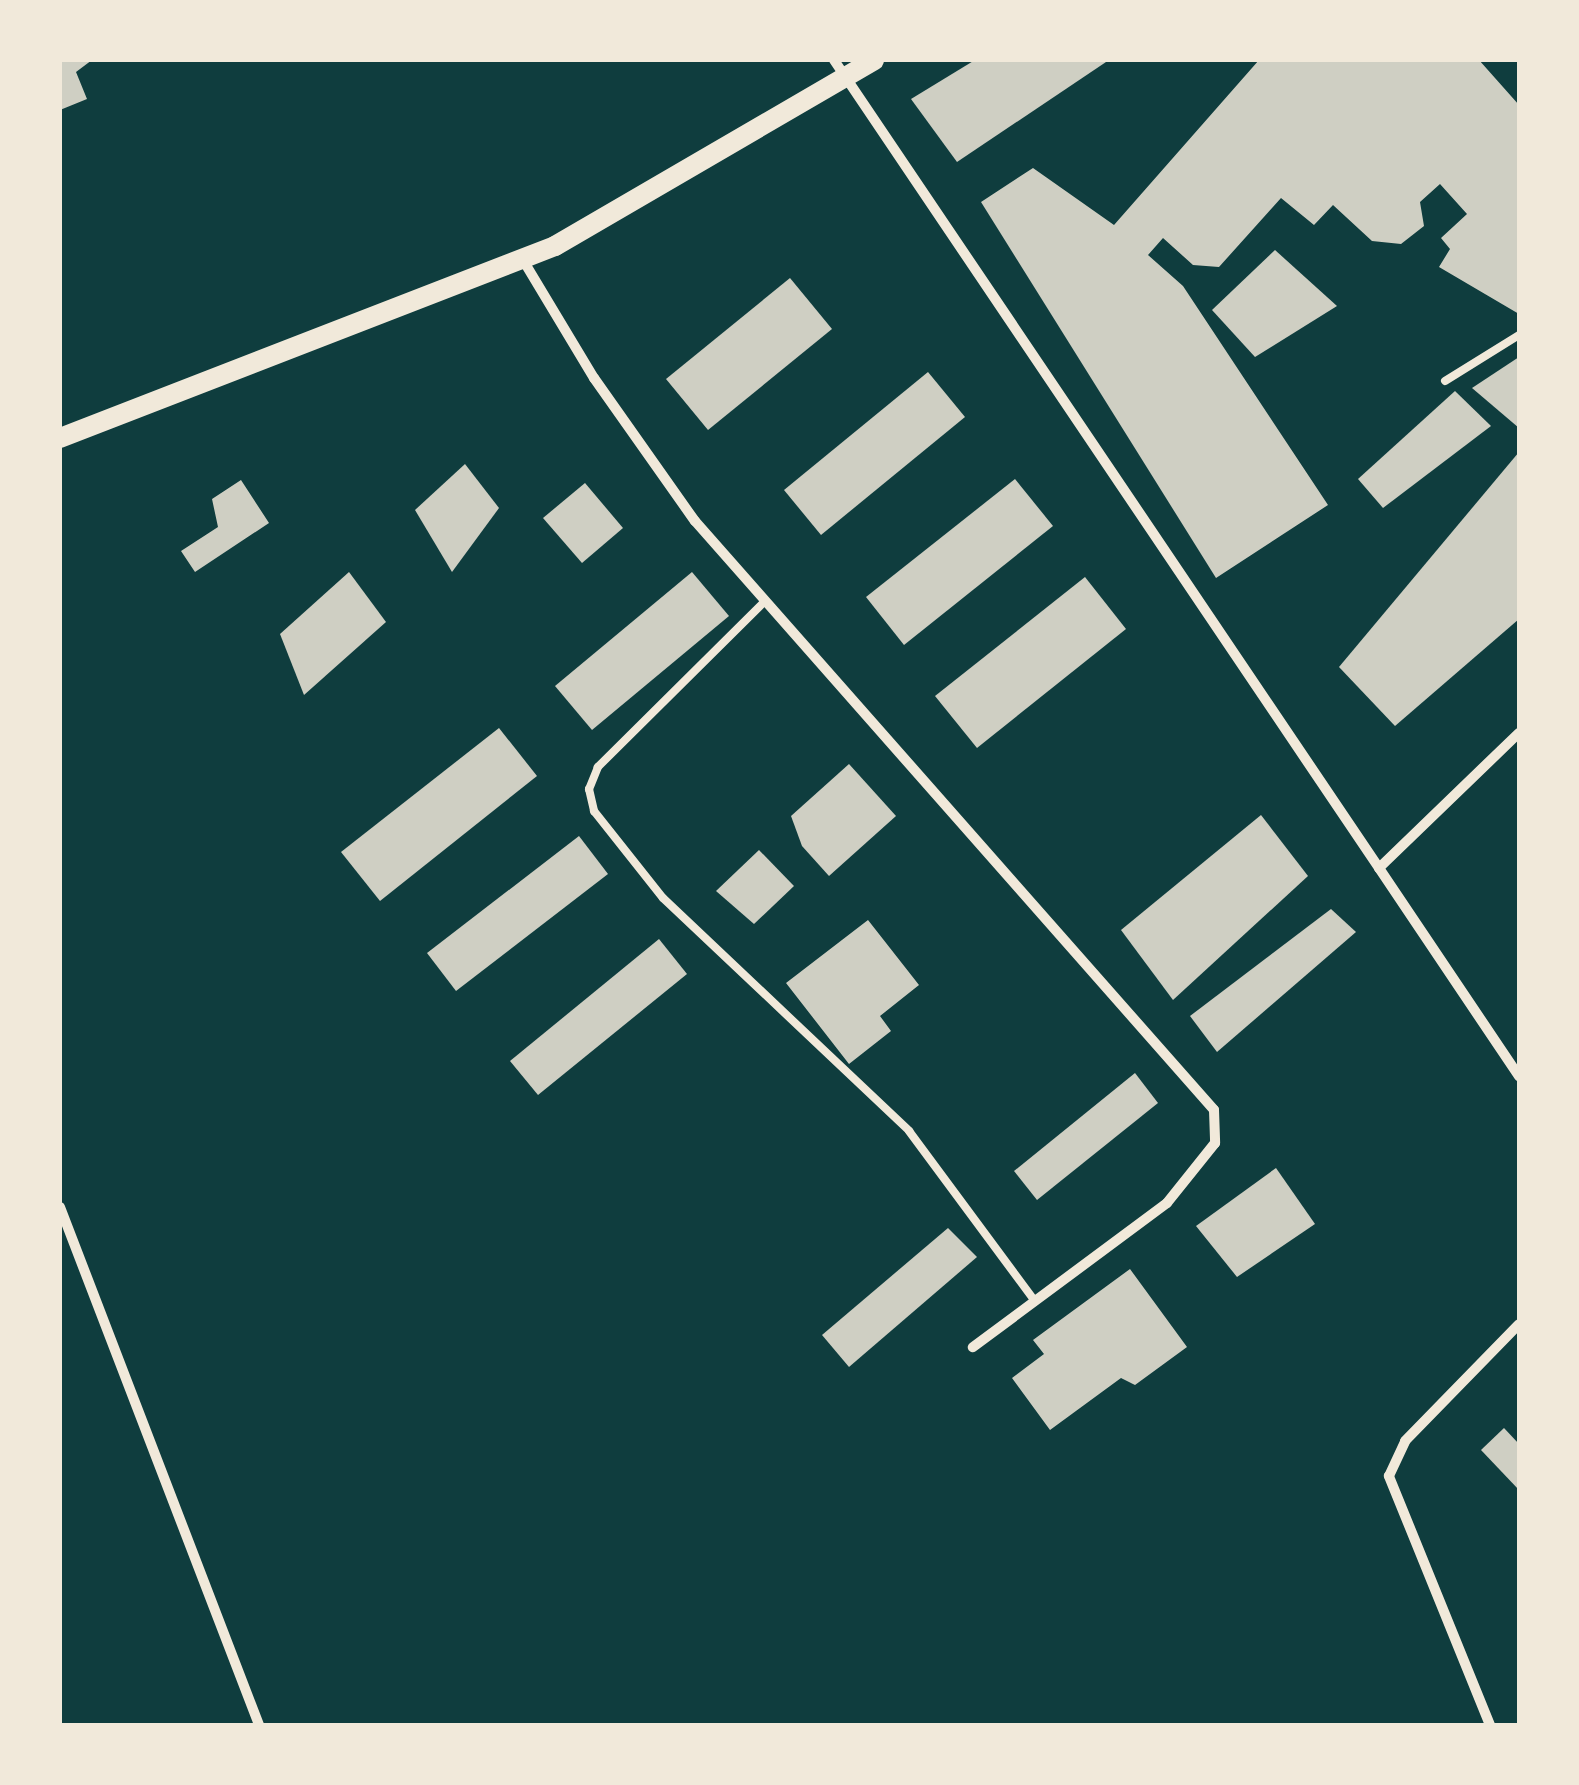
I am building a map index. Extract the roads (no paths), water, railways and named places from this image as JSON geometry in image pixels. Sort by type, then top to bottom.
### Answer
[{"type":"main road","points":[[60,438],[523,260],[621,212],[839,69],[874,60]]},
{"type":"street","points":[[839,69],[1519,1076]]},
{"type":"street","points":[[523,260],[606,394],[695,521],[763,603],[1214,1110],[1216,1143],[1189,1180],[974,1346]]},
{"type":"street","points":[[1378,868],[1519,733]]},
{"type":"street","points":[[60,1207],[258,1725]]},
{"type":"street","points":[[1490,1725],[1390,1476],[1404,1441],[1519,1324]]},
{"type":"lane","points":[[1445,381],[1519,335]]},
{"type":"lane","points":[[763,603],[598,766],[589,789],[594,811],[662,898],[909,1131],[1035,1300]]}]
